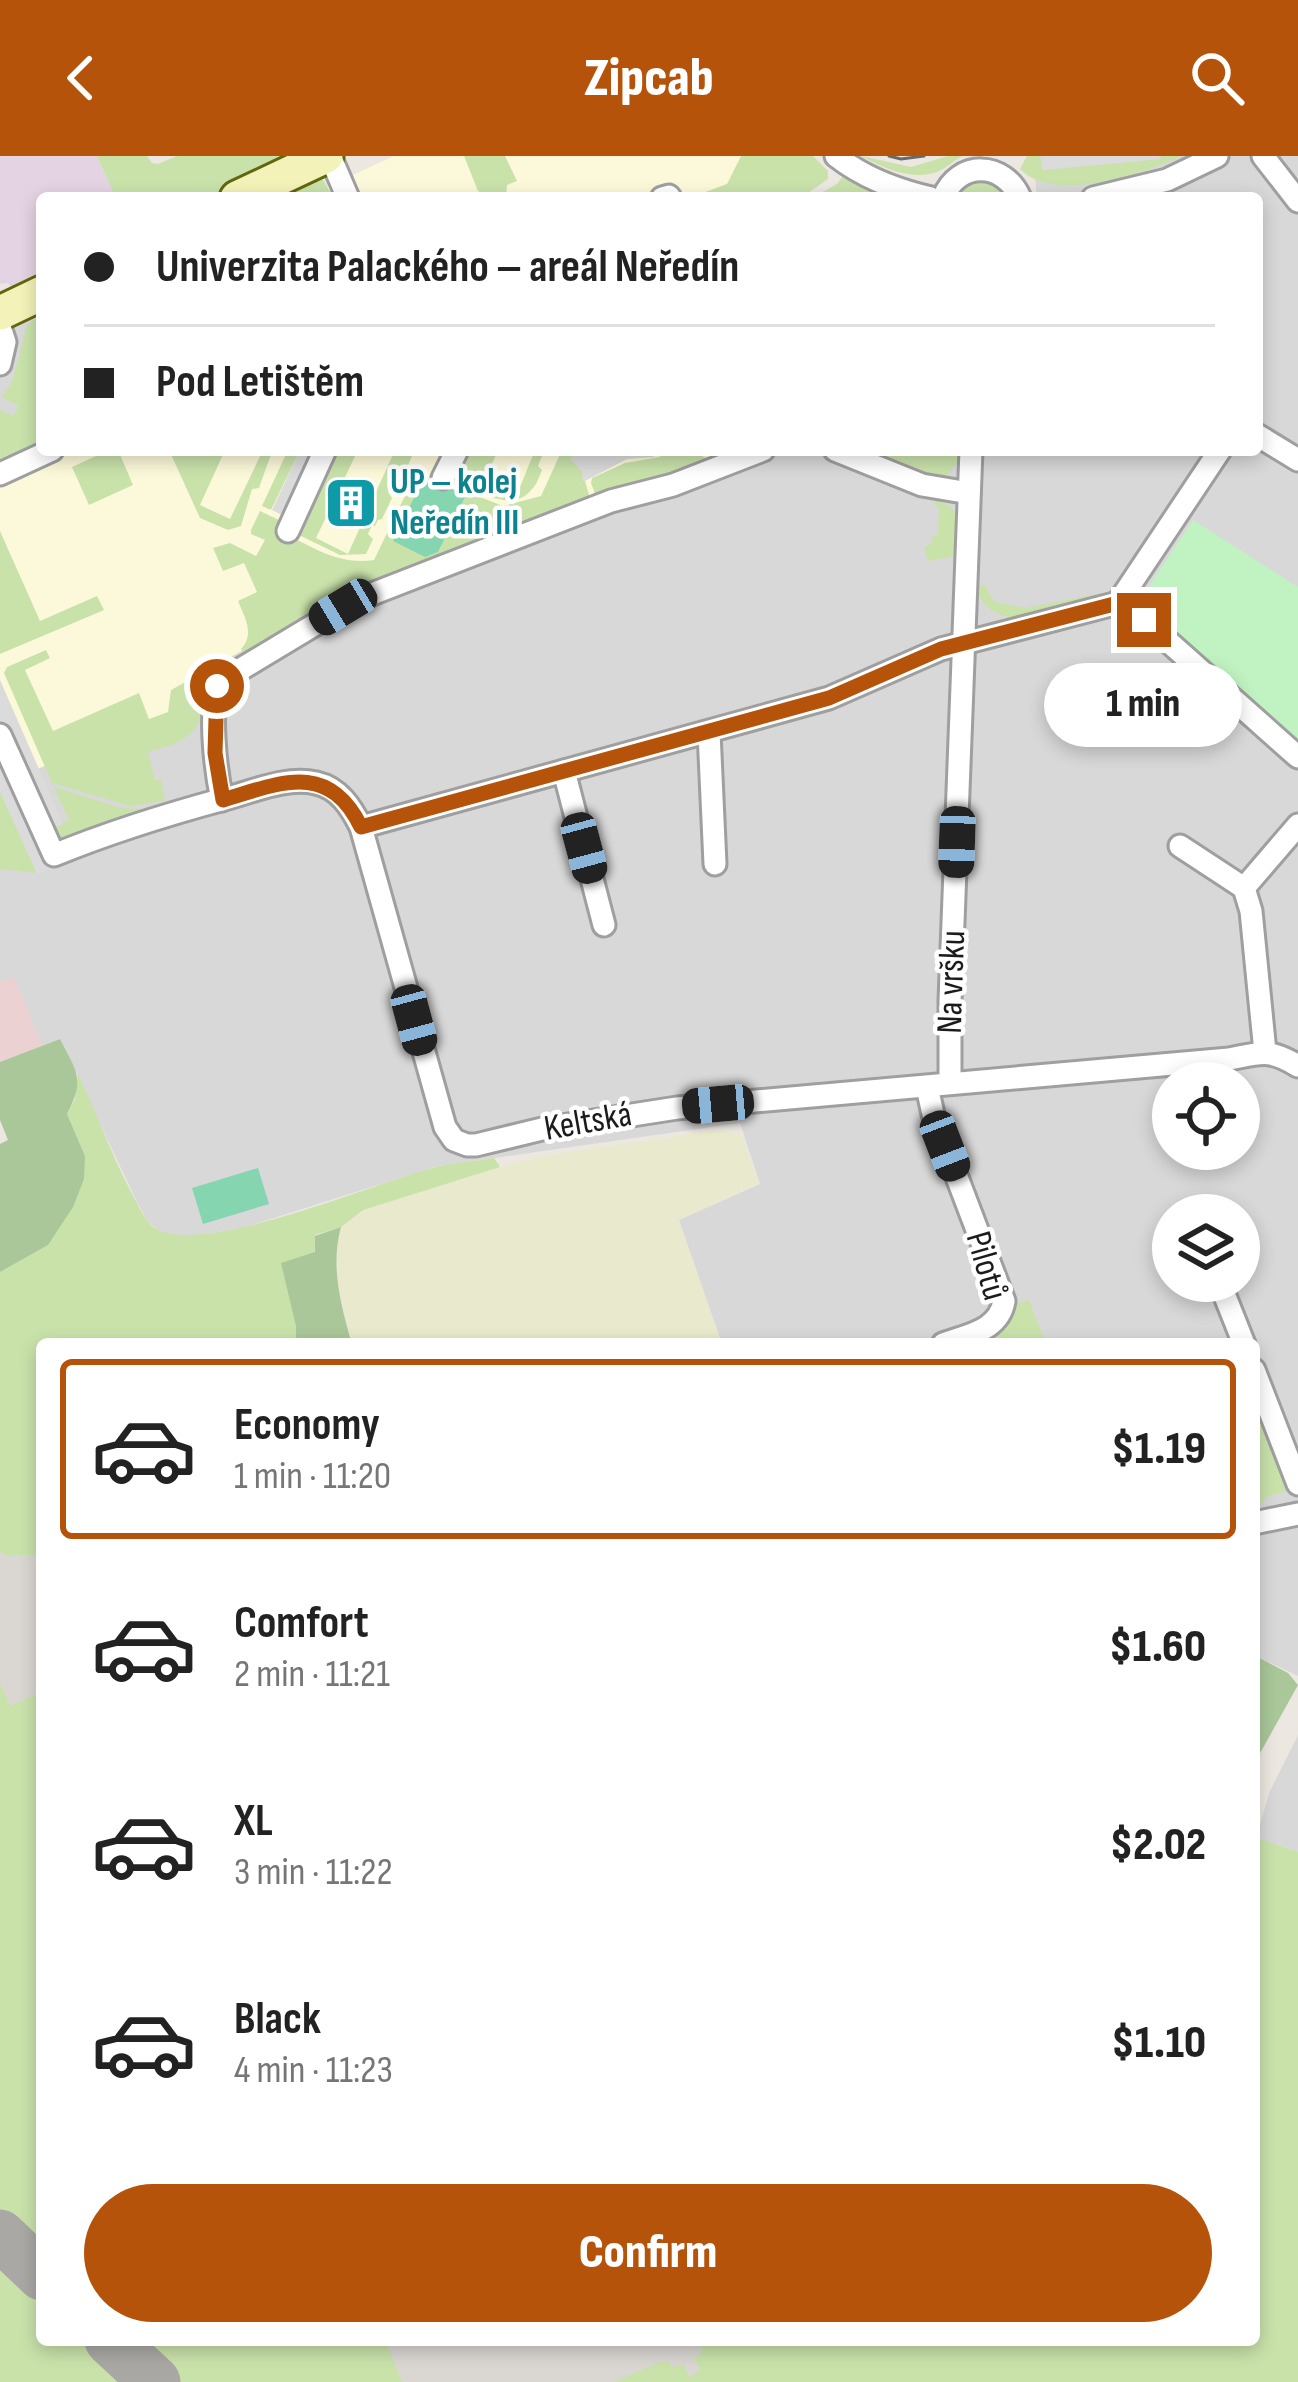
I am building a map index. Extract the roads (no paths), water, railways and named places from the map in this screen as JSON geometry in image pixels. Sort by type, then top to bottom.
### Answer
[{"type":"main road","points":[[250,192],[328,156]]},
{"type":"main road","points":[[0,313],[36,296]]},
{"type":"street","points":[[328,156],[345,192]]},
{"type":"street","points":[[836,156],[871,178],[908,192]]},
{"type":"street","points":[[1119,192],[1166,181],[1217,156]]},
{"type":"street","points":[[1263,156],[1298,201]]},
{"type":"street","points":[[945,192],[957,177],[983,169],[1003,175],[1017,192]]},
{"type":"street","points":[[0,327],[4,342],[0,364]]},
{"type":"street","points":[[1263,439],[1298,460]]},
{"type":"street","points":[[0,474],[39,456]]},
{"type":"street","points":[[288,531],[322,456]]},
{"type":"street","points":[[443,478],[454,456]]},
{"type":"street","points":[[223,800],[215,753],[215,692],[221,681],[362,598],[610,501],[747,456]]},
{"type":"street","points":[[850,456],[932,488],[969,493]]},
{"type":"street","name":"Na vršku","points":[[939,1084],[950,1001],[970,456]]},
{"type":"street","points":[[0,735],[53,855],[127,826],[293,782],[314,782],[337,793],[361,827],[829,698],[922,655],[1118,603],[1216,456]]},
{"type":"street","points":[[1118,603],[1144,620],[1298,757]]},
{"type":"street","points":[[709,732],[715,864]]},
{"type":"street","points":[[564,771],[604,925]]},
{"type":"street","points":[[1244,888],[1298,825]]},
{"type":"street","name":"Keltská","points":[[361,827],[439,1109],[448,1133],[459,1143],[476,1145],[542,1129],[677,1108],[1229,1059],[1264,1052]]},
{"type":"street","points":[[1180,846],[1244,888],[1251,911],[1264,1052],[1280,1054],[1298,1066]]},
{"type":"street","name":"Pilotů","points":[[939,1084],[933,1114],[1004,1301],[994,1324],[958,1338]]},
{"type":"street","points":[[1227,1302],[1242,1338]]},
{"type":"street","points":[[1260,1386],[1298,1484]]},
{"type":"street","points":[[1260,1522],[1298,1514]]},
{"type":"tram line","points":[[889,156],[924,156]]},
{"type":"place","name":"UP – kolej Neředín III","points":[[351,503]]}]
